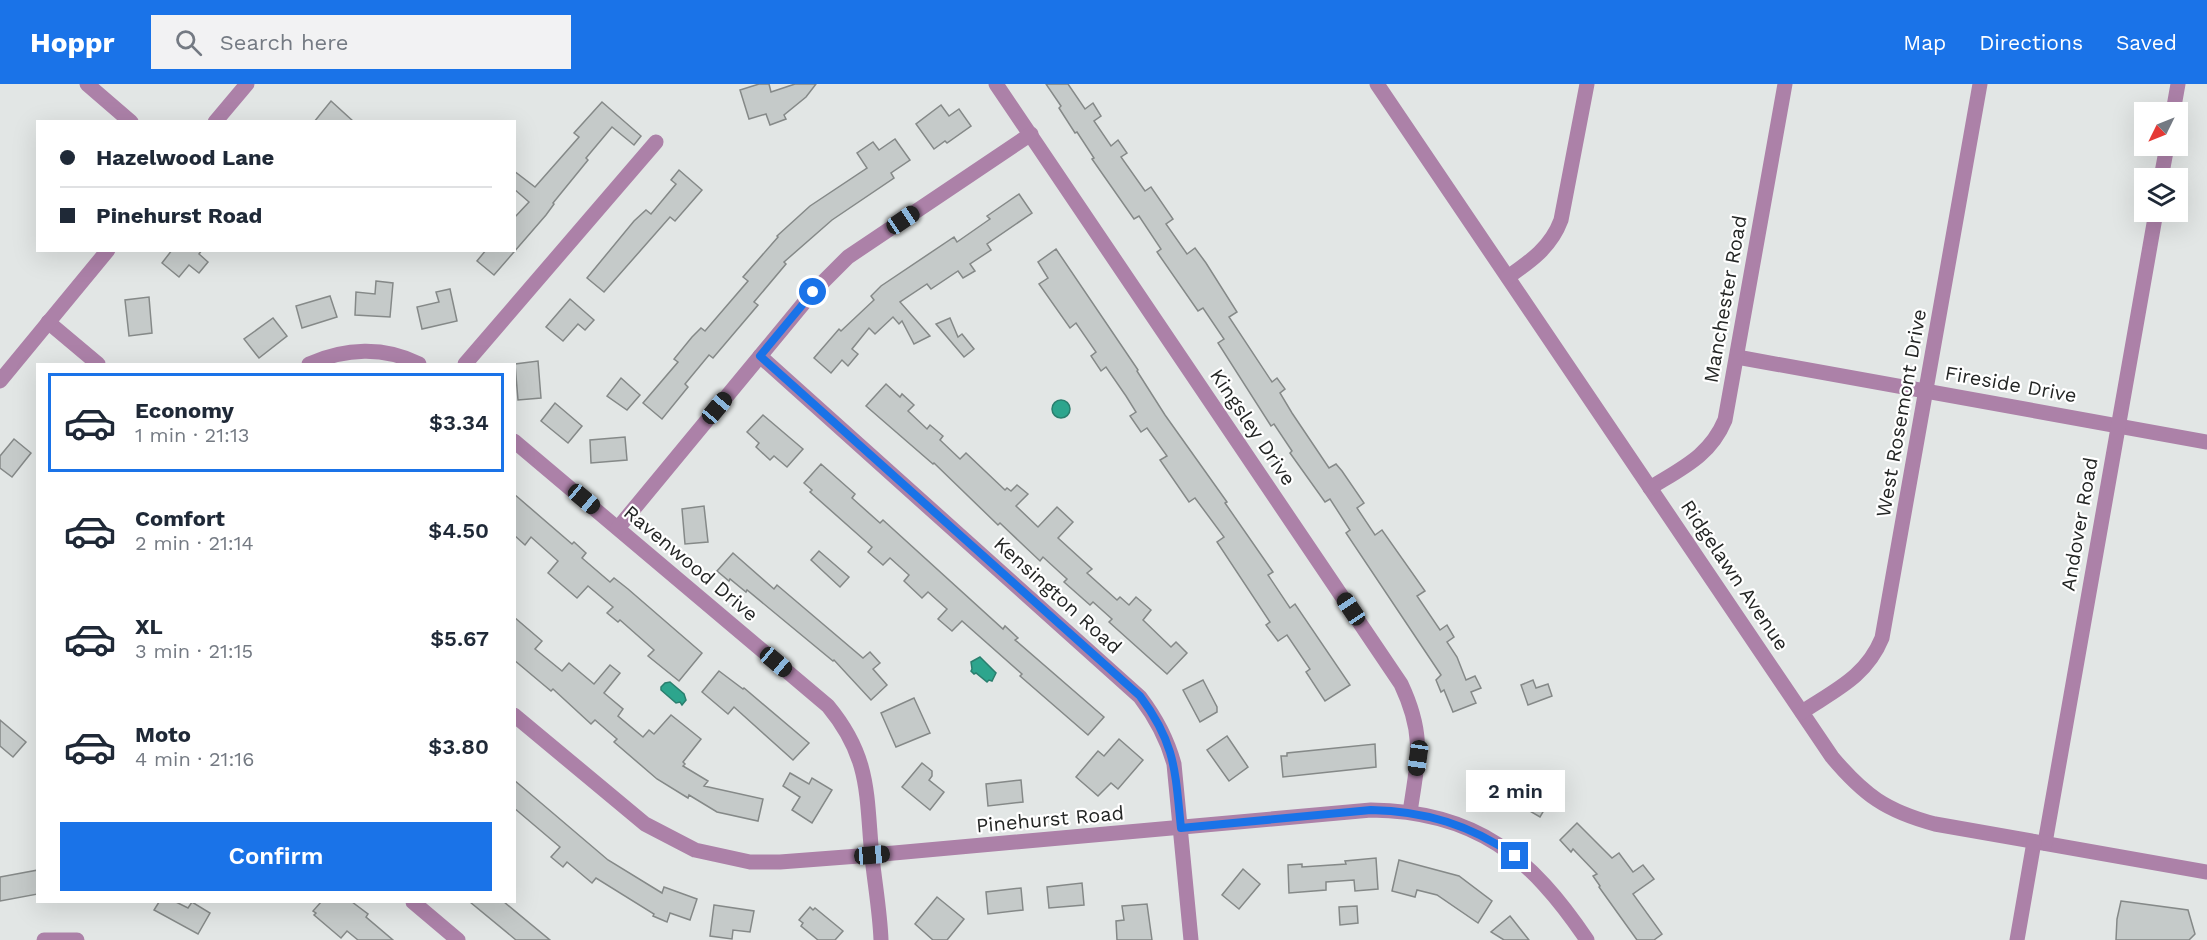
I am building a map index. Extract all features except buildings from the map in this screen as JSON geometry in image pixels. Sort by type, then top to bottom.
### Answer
[{"type":"street","points":[[87,84],[129,120]]},
{"type":"street","points":[[217,120],[247,84]]},
{"type":"street","name":"Kingsley Drive","points":[[996,84],[1401,684],[1411,704],[1417,724],[1418,746],[1410,812]]},
{"type":"street","name":"Ridgelawn Avenue","points":[[1377,84],[1832,757],[1850,778],[1882,804],[1908,816],[1935,824],[2207,872]]},
{"type":"street","points":[[1508,278],[1542,252],[1557,232],[1562,220],[1587,84]]},
{"type":"street","name":"Manchester Road","points":[[1650,488],[1707,450],[1718,436],[1725,420],[1785,84]]},
{"type":"street","name":"West Rosemont Drive","points":[[1802,712],[1865,668],[1882,638],[1980,84]]},
{"type":"street","points":[[2175,102],[2178,84]]},
{"type":"street","points":[[618,528],[813,292],[848,257],[1030,134]]},
{"type":"street","points":[[466,363],[656,142]]},
{"type":"street","name":"Andover Road","points":[[2017,940],[2039,842],[2154,222]]},
{"type":"street","points":[[0,381],[106,252]]},
{"type":"street","points":[[48,322],[97,363]]},
{"type":"street","points":[[312,363],[349,351],[390,353],[416,363]]},
{"type":"street","name":"Kensington Road","points":[[760,356],[1140,696],[1155,716],[1167,738],[1174,764],[1191,940]]},
{"type":"street","name":"Fireside Drive","points":[[1737,357],[2207,442]]},
{"type":"street","name":"Ravenwood Drive","points":[[516,443],[828,706],[843,724],[854,743],[864,772],[881,940]]},
{"type":"street","name":"Pinehurst Road","points":[[516,717],[645,824],[695,850],[713,855],[750,862],[780,862],[1371,810],[1410,812],[1468,828],[1496,842],[1515,856],[1548,887],[1587,940]]},
{"type":"street","points":[[414,903],[458,940]]},
{"type":"street","points":[[44,940],[77,940]]},
{"type":"shaded area","points":[[1061,400],[1067,403],[1070,409],[1067,415],[1061,418],[1055,415],[1052,409],[1055,403]]},
{"type":"shaded area","points":[[980,657],[996,673],[992,681],[987,682],[971,671],[971,662]]},
{"type":"shaded area","points":[[670,682],[684,694],[686,700],[682,705],[680,702],[676,703],[661,690],[665,683]]},
{"type":"route","points":[[813,292],[760,356],[1140,696],[1155,716],[1167,738],[1174,764],[1181,828],[1391,810],[1430,816],[1468,828],[1496,842],[1515,856]]}]
